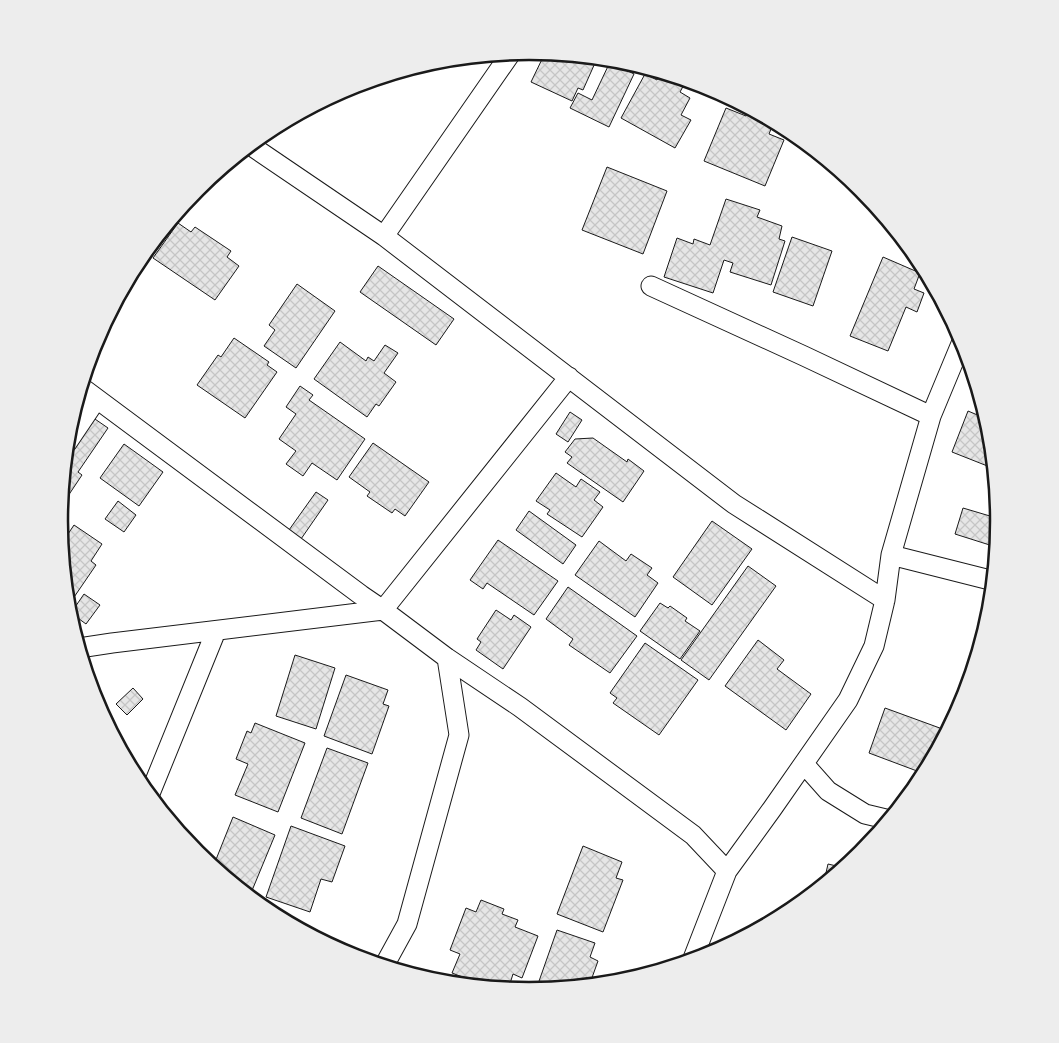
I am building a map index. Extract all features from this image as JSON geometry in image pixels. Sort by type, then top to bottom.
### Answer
[{"type":"street","points":[[384,236],[507,61]]},
{"type":"street","points":[[257,150],[384,236],[734,504],[885,600]]},
{"type":"street","points":[[651,286],[931,416]]},
{"type":"street","points":[[695,952],[727,870],[848,700],[874,646],[885,600],[891,555],[931,416],[958,351]]},
{"type":"street","points":[[86,647],[383,610],[569,377]]},
{"type":"street","points":[[87,392],[447,658],[520,707],[693,835],[727,870]]},
{"type":"street","points":[[78,427],[96,400]]},
{"type":"street","points":[[891,555],[987,578]]},
{"type":"street","points":[[153,787],[216,631]]},
{"type":"street","points":[[387,961],[407,924],[459,735],[447,658]]},
{"type":"street","points":[[804,764],[828,791],[864,814],[882,818]]},
{"type":"building","points":[[541,60],[594,65],[583,90],[578,88],[572,101],[531,82]]},
{"type":"building","points":[[608,67],[634,74],[609,127],[570,108],[578,93],[592,100]]},
{"type":"building","points":[[645,75],[657,80],[658,78],[683,86],[680,92],[690,98],[681,115],[691,120],[675,148],[621,118]]},
{"type":"building","points":[[726,108],[746,115],[760,122],[771,129],[769,134],[784,140],[765,186],[704,161]]},
{"type":"building","points":[[607,167],[667,191],[643,254],[582,230]]},
{"type":"building","points":[[726,199],[760,210],[757,217],[782,226],[779,239],[785,241],[771,285],[730,272],[733,263],[724,260],[713,293],[664,277],[677,238],[693,244],[694,239],[710,245]]},
{"type":"building","points":[[178,223],[191,232],[195,227],[231,251],[227,257],[239,266],[215,300],[153,258]]},
{"type":"building","points":[[792,237],[832,251],[813,306],[773,292]]},
{"type":"building","points":[[883,257],[917,272],[919,275],[914,289],[924,293],[917,312],[906,307],[888,351],[850,336]]},
{"type":"building","points":[[378,266],[454,319],[436,345],[360,292]]},
{"type":"building","points":[[297,284],[335,311],[296,368],[264,346],[275,330],[269,325]]},
{"type":"building","points":[[234,338],[269,362],[267,365],[277,372],[245,418],[197,385],[218,355],[221,357]]},
{"type":"building","points":[[340,342],[366,361],[368,357],[374,361],[385,345],[398,353],[384,373],[396,382],[379,406],[376,404],[367,417],[314,379]]},
{"type":"building","points":[[300,386],[313,395],[309,400],[365,439],[337,480],[312,463],[303,476],[286,464],[296,451],[279,439],[296,414],[286,407]]},
{"type":"building","points":[[968,411],[978,415],[988,466],[952,452]]},
{"type":"building","points":[[570,412],[582,420],[568,442],[556,434]]},
{"type":"building","points":[[92,417],[108,428],[78,472],[82,475],[69,495],[72,461],[75,441]]},
{"type":"building","points":[[593,438],[627,462],[628,459],[644,471],[623,502],[567,463],[572,457],[565,452],[575,439]]},
{"type":"building","points":[[373,443],[429,482],[405,516],[395,509],[392,513],[367,496],[370,492],[349,477]]},
{"type":"building","points":[[124,444],[163,472],[139,506],[100,478]]},
{"type":"building","points":[[556,473],[576,487],[581,479],[600,492],[594,500],[603,507],[582,537],[547,514],[550,510],[536,501]]},
{"type":"building","points":[[316,492],[328,500],[301,539],[289,530]]},
{"type":"building","points":[[118,501],[136,515],[124,532],[105,519]]},
{"type":"building","points":[[963,508],[991,516],[990,545],[955,534]]},
{"type":"building","points":[[529,511],[576,545],[563,564],[516,530]]},
{"type":"building","points":[[712,521],[752,549],[712,605],[673,577]]},
{"type":"building","points":[[74,525],[102,544],[91,561],[96,565],[74,597],[69,552],[68,533]]},
{"type":"building","points":[[498,540],[558,581],[534,615],[487,583],[483,589],[470,580]]},
{"type":"building","points":[[599,541],[626,561],[631,554],[652,568],[647,575],[658,583],[635,617],[575,575]]},
{"type":"building","points":[[748,566],[776,586],[709,680],[681,660]]},
{"type":"building","points":[[568,587],[637,636],[610,673],[569,645],[573,639],[546,619]]},
{"type":"building","points":[[84,594],[100,605],[86,624],[79,619],[76,606]]},
{"type":"building","points":[[660,603],[668,608],[670,606],[687,618],[685,621],[700,631],[680,659],[640,631]]},
{"type":"building","points":[[496,610],[511,620],[514,615],[531,627],[503,669],[476,650],[481,642],[477,639]]},
{"type":"building","points":[[758,640],[784,660],[777,669],[811,694],[786,730],[725,686]]},
{"type":"building","points":[[645,643],[698,680],[659,735],[613,703],[617,698],[610,693]]},
{"type":"building","points":[[295,655],[335,668],[316,729],[276,716]]},
{"type":"building","points":[[346,675],[388,690],[383,704],[389,706],[372,754],[324,736]]},
{"type":"building","points":[[133,688],[143,699],[127,715],[116,704]]},
{"type":"building","points":[[885,708],[942,729],[917,771],[869,753]]},
{"type":"building","points":[[255,723],[305,743],[278,812],[235,795],[248,764],[236,759],[247,731],[251,733]]},
{"type":"building","points":[[327,748],[368,763],[342,834],[301,818]]},
{"type":"building","points":[[233,817],[275,835],[252,890],[216,860]]},
{"type":"building","points":[[291,826],[345,846],[332,882],[321,879],[310,912],[266,897]]},
{"type":"building","points":[[583,846],[622,862],[616,878],[623,880],[603,932],[557,914]]},
{"type":"building","points":[[828,864],[836,866],[834,868],[825,875]]},
{"type":"building","points":[[481,900],[504,909],[502,914],[518,920],[515,927],[538,936],[522,978],[513,974],[510,982],[499,982],[467,979],[452,973],[460,954],[450,950],[466,908],[476,912]]},
{"type":"building","points":[[557,930],[595,943],[590,957],[598,961],[592,979],[538,983]]}]
